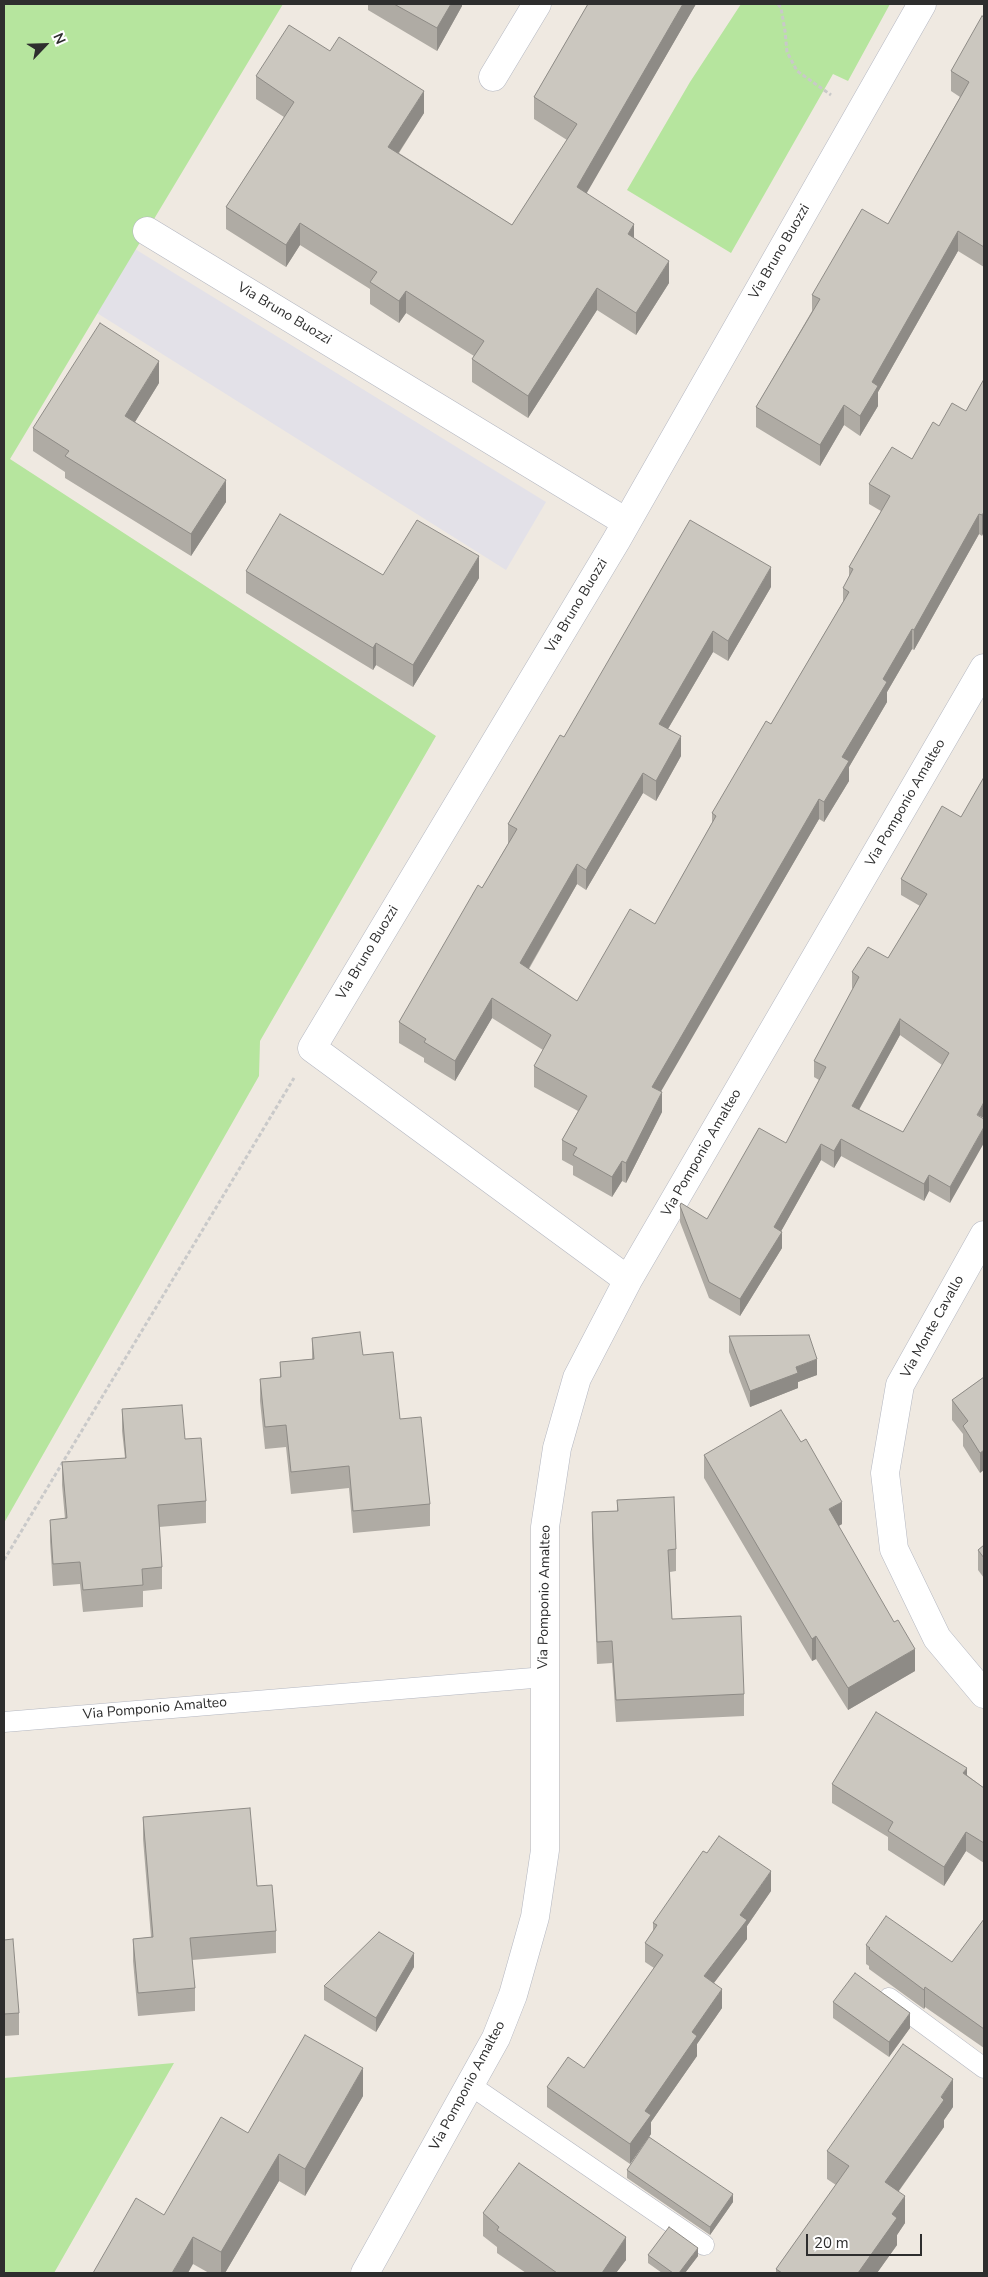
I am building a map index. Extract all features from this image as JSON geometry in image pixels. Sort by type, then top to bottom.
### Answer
[{"type":"street","points":[[493,77],[537,4]]},
{"type":"street","name":"Via Bruno Buozzi","points":[[312,1048],[626,522],[922,4]]},
{"type":"street","name":"Via Bruno Buozzi","points":[[147,230],[626,522]]},
{"type":"street","name":"Via Pomponio Amalteo","points":[[370,2271],[496,2038],[514,1995],[535,1916],[545,1850],[545,1527],[557,1448],[577,1378],[628,1280],[984,668]]},
{"type":"street","points":[[312,1048],[628,1280]]},
{"type":"street","name":"Via Monte Cavallo","points":[[984,1235],[900,1385],[885,1474],[894,1549],[937,1638],[984,1694]]},
{"type":"lane","name":"Via Pomponio Amalteo","points":[[4,1722],[545,1677]]},
{"type":"lane","points":[[877,1989],[984,2068]]},
{"type":"lane","points":[[470,2085],[704,2245]]},
{"type":"path","points":[[778,4],[784,24],[787,52],[798,71],[812,83],[860,113]]},
{"type":"path","points":[[4,1560],[312,1048]]},
{"type":"shaded area","points":[[135,249],[546,502],[506,570],[97,313]]},
{"type":"green space","points":[[4,4],[283,4],[10,459],[436,736],[260,1041],[259,1076],[4,1523]]},
{"type":"green space","points":[[741,4],[890,4],[848,81],[833,74],[731,253],[627,190],[690,82]]},
{"type":"green space","points":[[174,2063],[54,2273],[4,2273],[4,2078]]},
{"type":"building","points":[[394,4],[451,4],[437,28]]},
{"type":"building","points":[[588,4],[683,4],[577,187],[634,224],[628,234],[669,261],[636,313],[597,288],[528,396],[472,359],[484,341],[406,291],[399,301],[370,282],[377,272],[300,223],[286,245],[226,207],[294,102],[256,76],[289,25],[330,51],[339,37],[424,91],[388,147],[512,225],[577,124],[534,97]]},
{"type":"building","points":[[982,16],[984,17],[984,247],[958,231],[872,382],[878,386],[860,416],[844,405],[820,445],[756,407],[820,299],[812,295],[862,209],[888,224],[969,82],[951,71]]},
{"type":"building","points":[[100,323],[159,361],[125,416],[226,480],[191,534],[65,456],[69,451],[33,428]]},
{"type":"building","points":[[984,379],[984,512],[982,515],[979,514],[914,630],[912,629],[883,679],[887,682],[842,757],[849,761],[824,802],[819,799],[652,1087],[662,1092],[626,1163],[622,1161],[612,1177],[573,1155],[577,1148],[562,1140],[587,1096],[534,1066],[551,1035],[492,998],[455,1061],[424,1042],[426,1039],[399,1022],[478,885],[482,888],[517,829],[508,824],[560,735],[564,737],[690,520],[771,567],[728,641],[713,631],[659,724],[681,736],[656,781],[643,773],[586,870],[577,864],[520,963],[577,1001],[630,909],[655,924],[716,816],[712,813],[766,721],[771,724],[849,592],[843,588],[853,569],[849,567],[890,496],[869,484],[892,447],[912,459],[933,422],[939,426],[952,403],[966,411]]},
{"type":"building","points":[[280,514],[383,575],[417,520],[479,556],[413,665],[376,643],[373,648],[246,571]]},
{"type":"building","points":[[984,777],[984,1102],[977,1115],[984,1119],[984,1127],[950,1187],[929,1175],[924,1184],[841,1139],[834,1151],[821,1144],[774,1227],[782,1232],[740,1299],[709,1282],[680,1206],[681,1203],[707,1219],[759,1128],[786,1143],[826,1067],[814,1061],[859,977],[852,972],[868,947],[888,958],[927,894],[901,879],[942,806],[961,817]],"holes":[[[900,1019],[949,1053],[903,1132],[852,1106]]]},
{"type":"building","points":[[360,1332],[363,1355],[393,1352],[400,1419],[421,1417],[430,1504],[353,1511],[349,1466],[291,1472],[286,1425],[265,1427],[260,1379],[281,1377],[280,1362],[314,1359],[312,1338]]},
{"type":"building","points":[[809,1335],[817,1359],[796,1367],[798,1373],[750,1391],[729,1336]]},
{"type":"building","points":[[984,1377],[984,1450],[980,1453],[963,1426],[968,1421],[952,1400]]},
{"type":"building","points":[[182,1405],[185,1439],[201,1438],[206,1501],[158,1505],[162,1567],[142,1569],[143,1585],[83,1590],[80,1562],[53,1564],[50,1520],[67,1518],[62,1462],[126,1458],[122,1409]]},
{"type":"building","points":[[781,1410],[801,1442],[806,1439],[842,1502],[829,1509],[894,1622],[898,1620],[915,1649],[848,1688],[816,1636],[812,1639],[704,1455]]},
{"type":"building","points":[[674,1497],[676,1549],[668,1550],[672,1619],[741,1616],[744,1694],[616,1700],[612,1641],[597,1642],[592,1512],[618,1511],[617,1500]]},
{"type":"building","points":[[984,1545],[984,1558],[978,1550]]},
{"type":"building","points":[[876,1712],[967,1768],[963,1773],[984,1788],[984,1843],[966,1832],[944,1867],[888,1831],[893,1822],[832,1784]]},
{"type":"building","points":[[250,1808],[257,1886],[272,1885],[276,1931],[190,1938],[195,1988],[138,1993],[133,1939],[153,1937],[143,1817]]},
{"type":"building","points":[[719,1836],[771,1871],[740,1915],[747,1920],[704,1976],[722,1989],[692,2032],[697,2036],[645,2111],[651,2115],[630,2144],[547,2087],[568,2057],[584,2068],[663,1955],[645,1943],[657,1925],[653,1923],[703,1851],[707,1853]]},
{"type":"building","points":[[886,1916],[952,1962],[984,1919],[984,2029],[925,1987],[924,1990],[869,1949],[866,1945]]},
{"type":"building","points":[[379,1932],[414,1953],[376,2018],[324,1986]]},
{"type":"building","points":[[13,1939],[19,2013],[4,2014],[4,1940]]},
{"type":"building","points":[[855,1973],[910,2013],[889,2042],[833,2002]]},
{"type":"building","points":[[305,2035],[363,2068],[305,2169],[279,2154],[221,2252],[193,2237],[172,2273],[93,2273],[136,2198],[164,2215],[221,2117],[248,2133]]},
{"type":"building","points":[[903,2044],[953,2079],[941,2097],[944,2100],[885,2182],[905,2196],[892,2214],[897,2218],[858,2273],[782,2273],[776,2269],[849,2166],[827,2151]]},
{"type":"building","points":[[649,2137],[733,2194],[710,2227],[627,2170]]},
{"type":"building","points":[[519,2163],[626,2237],[602,2273],[557,2273],[497,2230],[499,2227],[483,2213]]},
{"type":"building","points":[[669,2227],[698,2248],[679,2273],[673,2273],[648,2255]]}]
